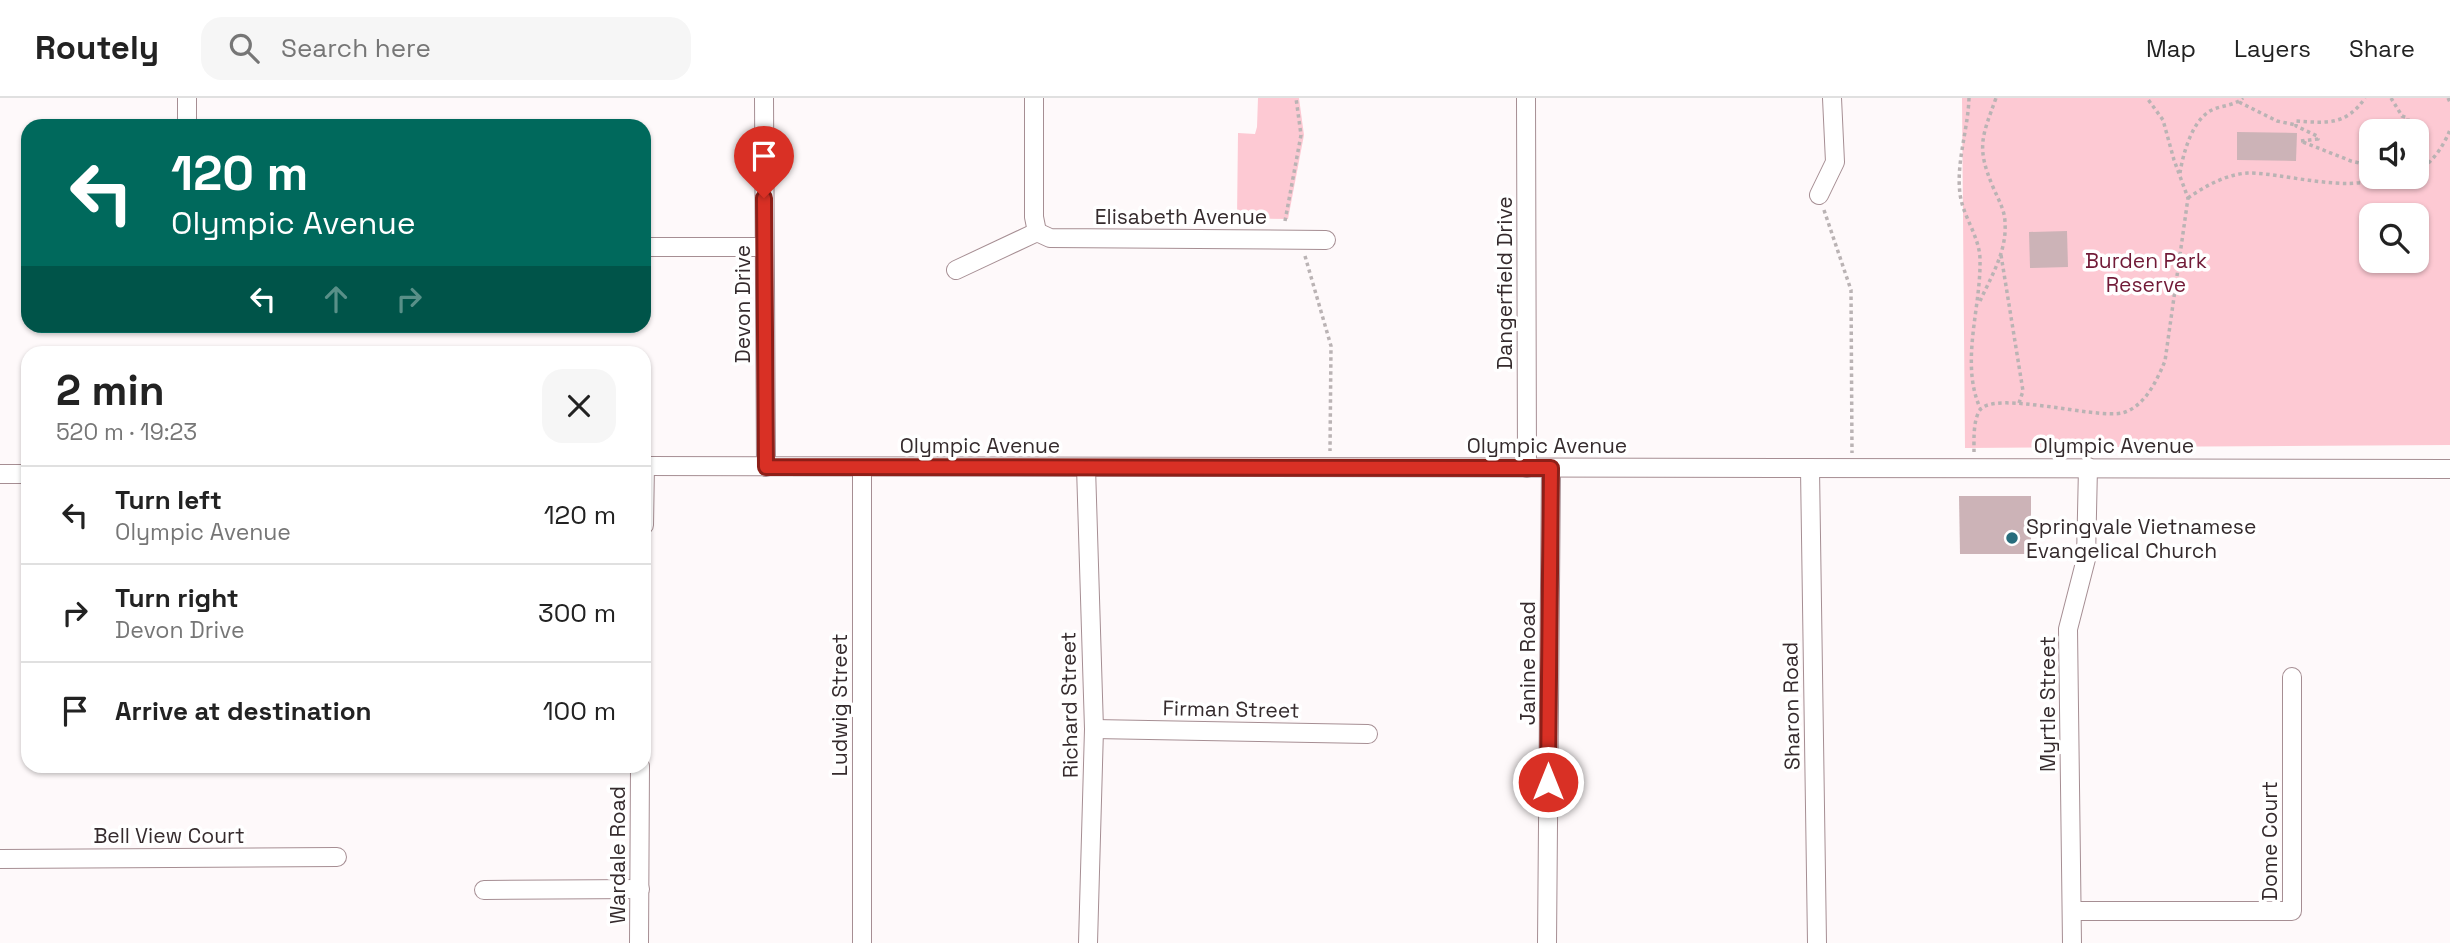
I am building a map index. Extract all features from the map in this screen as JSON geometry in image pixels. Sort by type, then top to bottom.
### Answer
[{"type":"street","points":[[187,98],[187,119]]},
{"type":"street","name":"Devon Drive","points":[[764,98],[766,467]]},
{"type":"street","points":[[957,270],[1037,232],[1034,217],[1034,98]]},
{"type":"street","name":"Dangerfield Drive","points":[[1527,98],[1527,468]]},
{"type":"street","points":[[1819,195],[1835,162],[1832,98]]},
{"type":"street","name":"Elisabeth Avenue","points":[[1037,232],[1050,238],[1326,240]]},
{"type":"street","points":[[651,247],[764,247]]},
{"type":"street","name":"Olympic Avenue","points":[[651,467],[2450,469]]},
{"type":"street","name":"Richard Street","points":[[1086,467],[1094,729],[1088,943]]},
{"type":"street","name":"Myrtle Street","points":[[2072,943],[2068,629],[2086,559],[2088,467]]},
{"type":"street","name":"Ludwig Street","points":[[862,468],[862,943]]},
{"type":"street","name":"Janine Road","points":[[1547,943],[1551,468]]},
{"type":"street","name":"Sharon Road","points":[[1810,469],[1817,943]]},
{"type":"street","points":[[0,474],[21,474]]},
{"type":"street","name":"Dome Court","points":[[2072,911],[2292,911],[2292,677]]},
{"type":"street","name":"Firman Street","points":[[1094,729],[1368,734]]},
{"type":"street","name":"Wardale Road","points":[[639,943],[640,773]]},
{"type":"street","name":"Bell View Court","points":[[0,859],[337,857]]},
{"type":"street","points":[[484,890],[640,889]]},
{"type":"path","points":[[1296,98],[1301,135],[1284,221],[1294,220],[1331,346],[1330,467]]},
{"type":"path","points":[[1969,98],[1960,191],[1980,257],[1972,365],[1974,391],[1980,409],[1975,431],[1974,468]]},
{"type":"path","points":[[1978,305],[2001,253],[2005,223],[2001,205],[1983,164],[1981,146],[1996,98]]},
{"type":"path","points":[[1980,409],[1989,402],[2122,413],[2135,406],[2149,392],[2165,361],[2189,198],[2163,120],[2147,98]]},
{"type":"path","points":[[2179,174],[2190,136],[2207,113],[2239,102],[2243,98]]},
{"type":"path","points":[[2296,125],[2296,121],[2331,124],[2356,111],[2365,98]]},
{"type":"path","points":[[2391,98],[2402,116],[2408,119]]},
{"type":"path","points":[[2239,102],[2277,121],[2296,125],[2318,139],[2301,141],[2359,163]]},
{"type":"path","points":[[2429,162],[2438,152],[2450,130]]},
{"type":"path","points":[[2189,198],[2218,181],[2246,173],[2359,182]]},
{"type":"path","points":[[1819,195],[1852,290],[1852,469]]},
{"type":"path","points":[[2001,253],[2023,391],[2019,403]]},
{"type":"green space","points":[[1258,98],[1299,98],[1304,135],[1288,219],[1237,218],[1238,133],[1255,134]]},
{"type":"green space","name":"Burden Park Reserve","points":[[1962,98],[2450,98],[2450,445],[1965,448]]},
{"type":"building","points":[[2237,132],[2297,133],[2296,161],[2237,160]]},
{"type":"building","points":[[2067,231],[2068,267],[2030,268],[2029,232]]},
{"type":"building","points":[[1959,496],[2031,496],[2031,554],[1960,554]]},
{"type":"place","name":"Springvale Vietnamese Evangelical Church","points":[[2012,538]]},
{"type":"route","points":[[764,198],[766,467],[1551,468],[1548,782]]}]
